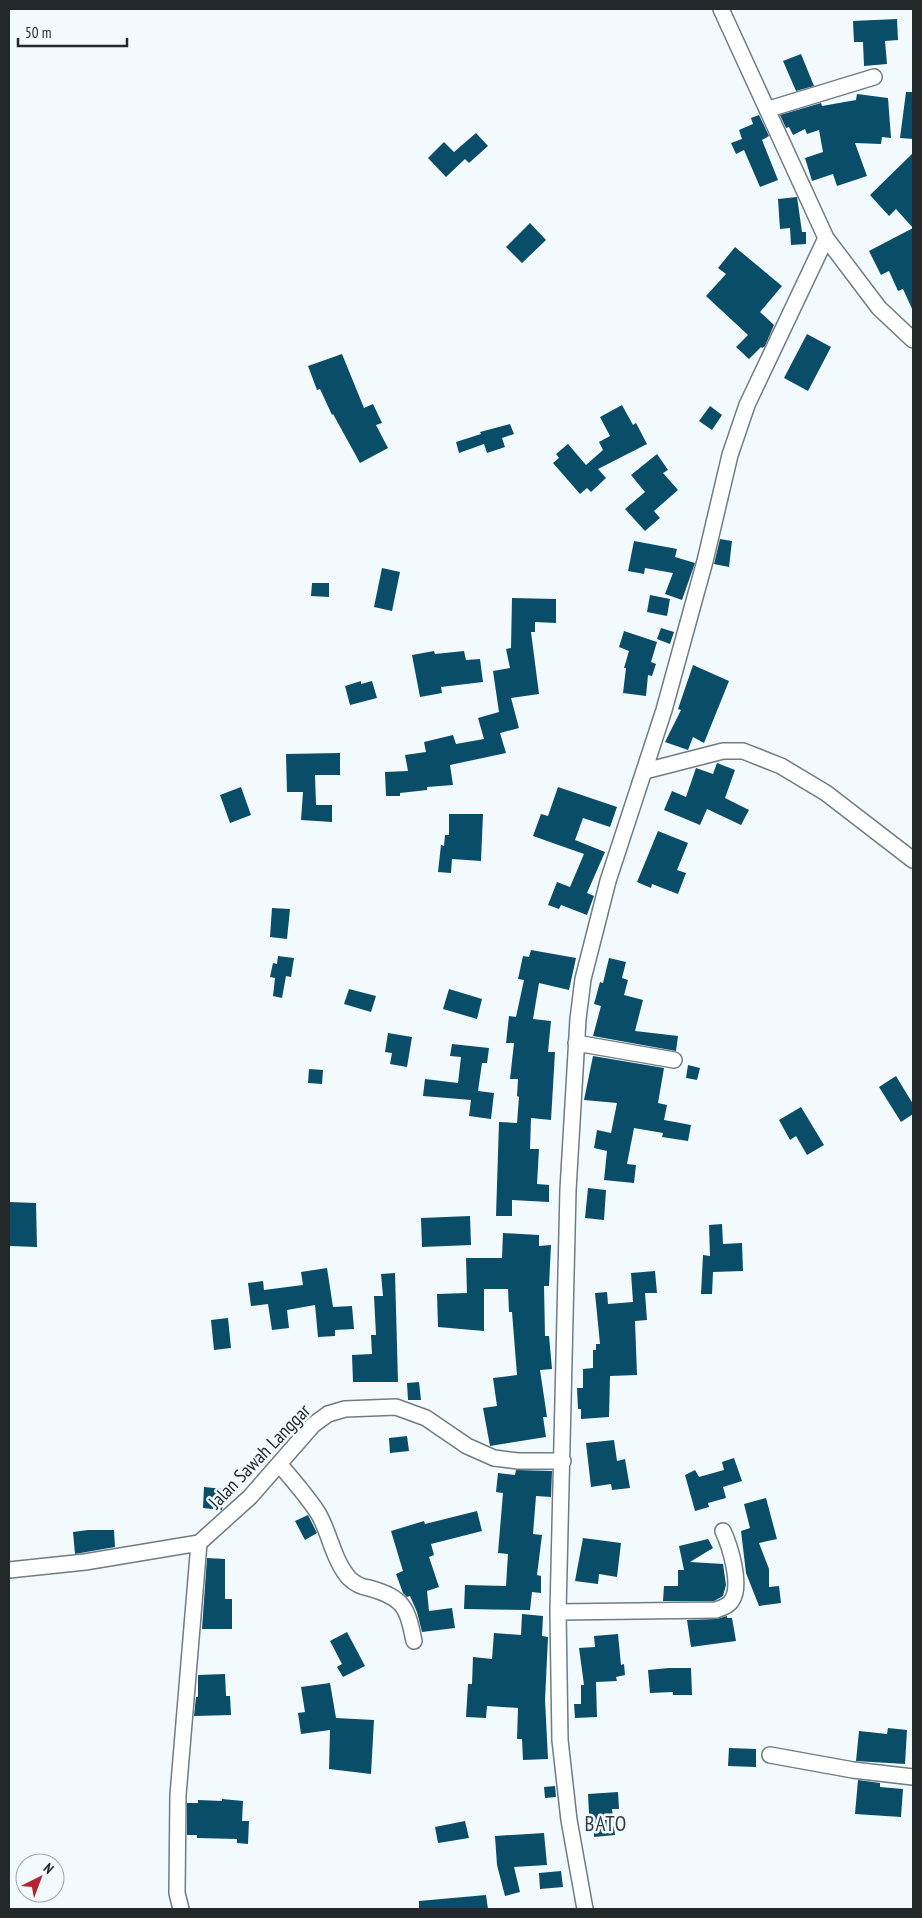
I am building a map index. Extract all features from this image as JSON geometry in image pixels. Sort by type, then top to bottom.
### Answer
[{"type":"street","points":[[721,9],[769,109],[826,238],[879,308],[913,340]]},
{"type":"street","points":[[769,109],[874,77]]},
{"type":"street","points":[[585,1909],[569,1820],[560,1740],[558,1612],[568,1190],[576,1043],[584,979],[608,881],[644,771],[684,638],[730,455],[747,405],[826,238]]},
{"type":"street","points":[[644,771],[723,751],[743,751],[780,766],[826,793],[913,860]]},
{"type":"street","points":[[576,1043],[674,1060]]},
{"type":"street","name":"Jalan Sawah Langgar","points":[[9,1570],[85,1562],[199,1543],[250,1497],[280,1465],[313,1425],[328,1414],[345,1409],[396,1407],[426,1418],[467,1446],[494,1458],[518,1461],[563,1461]]},
{"type":"street","points":[[280,1465],[318,1513],[340,1566],[350,1580],[363,1587],[391,1595],[401,1602],[408,1616],[414,1641]]},
{"type":"street","points":[[558,1612],[716,1610],[722,1608],[728,1604],[734,1594],[734,1557],[723,1531]]},
{"type":"street","points":[[180,1909],[177,1893],[178,1795],[199,1543]]},
{"type":"street","points":[[770,1755],[853,1770],[913,1777]]},
{"type":"building","points":[[897,19],[898,40],[885,41],[887,64],[864,66],[863,42],[854,42],[853,21]]},
{"type":"building","points":[[801,54],[814,86],[796,91],[783,61]]},
{"type":"building","points":[[906,92],[913,92],[913,139],[900,138]]},
{"type":"building","points":[[857,94],[888,98],[891,138],[882,137],[881,144],[855,143],[867,176],[837,186],[833,174],[812,181],[805,158],[823,152],[819,130],[807,134],[805,129],[793,135],[789,127],[786,128],[780,115],[821,103],[822,106],[856,100]]},
{"type":"building","points":[[759,115],[769,136],[762,140],[778,180],[760,187],[744,150],[736,154],[731,143],[742,139],[739,130],[753,124],[751,118]]},
{"type":"building","points":[[476,133],[488,146],[469,163],[465,159],[446,177],[428,158],[444,142],[454,152]]},
{"type":"building","points":[[913,153],[913,228],[896,209],[889,216],[870,195]]},
{"type":"building","points":[[797,197],[802,232],[806,232],[806,244],[791,245],[790,228],[780,229],[778,199]]},
{"type":"building","points":[[530,223],[546,240],[522,263],[506,247]]},
{"type":"building","points":[[913,228],[913,311],[903,289],[898,291],[889,271],[881,275],[869,251]]},
{"type":"building","points":[[735,247],[782,286],[760,312],[774,325],[765,346],[761,347],[749,359],[736,347],[748,335],[706,296],[726,274],[718,268]]},
{"type":"building","points":[[807,334],[831,347],[808,391],[784,378]]},
{"type":"building","points":[[342,354],[364,408],[373,404],[382,423],[376,425],[388,448],[360,463],[332,415],[320,389],[317,390],[308,366]]},
{"type":"building","points":[[622,405],[633,425],[636,423],[647,444],[598,469],[606,478],[591,492],[587,488],[580,494],[553,463],[559,458],[556,454],[568,444],[586,465],[603,450],[599,442],[610,436],[600,417]]},
{"type":"building","points":[[710,406],[722,415],[712,430],[699,421]]},
{"type":"building","points":[[510,424],[514,434],[502,438],[505,447],[487,453],[484,444],[459,453],[456,442],[481,434],[480,432]]},
{"type":"building","points":[[657,454],[668,470],[663,473],[678,490],[654,511],[660,518],[645,531],[625,509],[645,492],[631,475]]},
{"type":"building","points":[[720,539],[732,541],[729,567],[714,564]]},
{"type":"building","points":[[634,541],[677,549],[675,557],[695,563],[682,600],[665,594],[673,573],[645,568],[644,574],[628,571]]},
{"type":"building","points":[[382,568],[400,572],[392,611],[374,607]]},
{"type":"building","points":[[312,583],[329,583],[329,597],[311,596]]},
{"type":"building","points":[[650,595],[670,599],[667,616],[647,612]]},
{"type":"building","points":[[512,598],[556,599],[556,623],[535,622],[535,632],[531,632],[539,694],[511,698],[519,728],[500,733],[506,753],[450,765],[453,785],[427,787],[427,790],[400,793],[400,796],[386,796],[385,772],[408,771],[405,755],[426,752],[424,742],[453,735],[456,744],[484,739],[478,718],[499,712],[493,671],[510,668],[506,649],[511,648]]},
{"type":"building","points":[[661,628],[674,632],[670,644],[657,639]]},
{"type":"building","points":[[624,631],[657,642],[651,662],[656,664],[652,676],[648,675],[646,696],[623,693],[626,668],[624,668],[629,651],[619,647]]},
{"type":"building","points":[[434,651],[435,654],[464,651],[466,660],[480,659],[483,682],[441,687],[442,693],[420,697],[412,655]]},
{"type":"building","points":[[693,665],[729,681],[704,743],[693,737],[688,750],[665,742],[681,710],[678,709]]},
{"type":"building","points":[[361,681],[361,684],[372,681],[377,698],[350,705],[345,686]]},
{"type":"building","points":[[340,753],[340,775],[315,775],[316,805],[332,805],[332,822],[301,820],[303,792],[287,792],[286,754]]},
{"type":"building","points":[[717,763],[735,770],[725,798],[749,810],[741,825],[707,809],[700,825],[664,810],[672,791],[686,797],[696,768],[713,774]]},
{"type":"building","points":[[241,787],[251,815],[230,823],[220,795]]},
{"type":"building","points":[[558,787],[617,807],[610,827],[583,818],[575,840],[605,852],[587,893],[594,896],[587,915],[561,905],[559,909],[548,905],[557,882],[570,887],[584,854],[533,836],[541,814],[548,816]]},
{"type":"building","points":[[449,814],[483,814],[481,861],[452,859],[451,873],[438,872],[441,845],[444,846],[445,835],[449,835]]},
{"type":"building","points":[[658,831],[688,843],[677,870],[686,873],[678,894],[652,884],[651,888],[637,882]]},
{"type":"building","points":[[272,908],[290,909],[287,939],[270,937]]},
{"type":"building","points":[[531,950],[576,958],[569,990],[539,983],[533,1019],[551,1021],[548,1052],[555,1052],[551,1120],[531,1118],[530,1149],[539,1149],[537,1184],[549,1185],[549,1202],[512,1200],[512,1216],[496,1216],[499,1122],[517,1123],[519,1097],[517,1096],[518,1079],[510,1079],[514,1043],[506,1043],[509,1016],[516,1017],[524,980],[518,979],[523,956],[529,957]]},
{"type":"building","points":[[278,956],[294,958],[291,977],[286,976],[282,998],[273,996],[275,978],[270,977],[273,963],[277,964]]},
{"type":"building","points":[[609,958],[626,962],[622,978],[628,980],[624,995],[643,1000],[635,1031],[678,1036],[676,1051],[593,1036],[601,1006],[594,1004],[600,982],[603,983]]},
{"type":"building","points":[[349,989],[376,996],[371,1012],[344,1004]]},
{"type":"building","points":[[449,989],[482,999],[477,1019],[443,1009]]},
{"type":"building","points":[[388,1033],[412,1037],[407,1067],[390,1064],[392,1053],[385,1052]]},
{"type":"building","points":[[452,1044],[489,1048],[487,1063],[482,1063],[478,1091],[494,1093],[491,1119],[469,1116],[471,1100],[423,1096],[425,1079],[458,1083],[461,1057],[450,1056]]},
{"type":"building","points":[[593,1056],[664,1068],[658,1103],[667,1105],[664,1120],[691,1125],[688,1141],[662,1137],[663,1133],[634,1128],[627,1164],[636,1165],[634,1183],[604,1180],[607,1151],[594,1148],[597,1130],[611,1133],[617,1103],[584,1100]]},
{"type":"building","points":[[688,1065],[700,1068],[697,1080],[686,1078]]},
{"type":"building","points":[[309,1069],[323,1070],[322,1084],[308,1083]]},
{"type":"building","points":[[896,1076],[913,1104],[913,1114],[901,1122],[879,1087]]},
{"type":"building","points":[[801,1107],[824,1145],[807,1155],[796,1136],[790,1140],[779,1120]]},
{"type":"building","points":[[588,1188],[606,1190],[604,1220],[585,1218]]},
{"type":"building","points":[[9,1202],[36,1203],[37,1247],[9,1246]]},
{"type":"building","points":[[470,1216],[471,1245],[422,1247],[421,1218]]},
{"type":"building","points":[[722,1224],[723,1244],[742,1243],[743,1271],[713,1272],[712,1294],[701,1294],[703,1255],[710,1256],[709,1225]]},
{"type":"building","points":[[503,1233],[539,1235],[539,1246],[551,1245],[549,1286],[544,1286],[545,1336],[549,1336],[552,1369],[540,1370],[547,1417],[543,1417],[546,1437],[490,1446],[483,1408],[497,1406],[493,1378],[517,1375],[512,1312],[509,1312],[508,1289],[484,1289],[484,1331],[438,1327],[437,1294],[467,1293],[466,1258],[502,1258]]},
{"type":"building","points":[[327,1268],[333,1307],[352,1306],[354,1329],[335,1330],[335,1336],[318,1337],[315,1305],[287,1310],[289,1328],[272,1330],[268,1304],[251,1306],[248,1283],[263,1281],[264,1290],[303,1285],[301,1272]]},
{"type":"building","points":[[655,1271],[657,1293],[645,1293],[647,1320],[635,1321],[637,1375],[610,1376],[609,1417],[581,1419],[581,1409],[578,1409],[577,1388],[583,1388],[583,1369],[593,1368],[593,1350],[596,1350],[596,1344],[600,1344],[595,1293],[607,1292],[608,1304],[633,1302],[631,1273]]},
{"type":"building","points":[[395,1273],[398,1382],[353,1382],[352,1355],[372,1354],[371,1335],[376,1335],[374,1296],[383,1296],[381,1274]]},
{"type":"building","points":[[228,1318],[231,1348],[214,1350],[211,1320]]},
{"type":"building","points":[[419,1382],[421,1400],[408,1400],[407,1383]]},
{"type":"building","points":[[407,1436],[409,1451],[390,1453],[389,1438]]},
{"type":"building","points":[[614,1440],[617,1461],[625,1459],[630,1488],[612,1490],[611,1484],[591,1487],[586,1443]]},
{"type":"building","points":[[734,1458],[742,1481],[723,1487],[726,1498],[708,1503],[709,1507],[695,1511],[685,1475],[695,1470],[699,1477],[724,1470],[722,1462]]},
{"type":"building","points":[[516,1470],[552,1471],[551,1497],[536,1496],[533,1534],[542,1535],[537,1575],[541,1576],[541,1593],[532,1592],[530,1610],[464,1609],[465,1585],[506,1586],[508,1554],[498,1553],[503,1493],[496,1492],[498,1473],[515,1475]]},
{"type":"building","points":[[204,1487],[224,1489],[222,1510],[203,1508]]},
{"type":"building","points":[[766,1498],[777,1539],[759,1543],[769,1569],[769,1587],[779,1586],[781,1603],[759,1606],[746,1573],[741,1531],[750,1528],[744,1504]]},
{"type":"building","points":[[477,1511],[482,1531],[431,1544],[434,1555],[429,1557],[439,1587],[427,1591],[429,1611],[452,1608],[455,1628],[422,1632],[417,1612],[410,1596],[407,1597],[403,1593],[396,1574],[403,1571],[391,1531],[424,1521],[425,1524]]},
{"type":"building","points":[[308,1515],[317,1533],[305,1540],[295,1521]]},
{"type":"building","points":[[114,1530],[115,1547],[75,1554],[73,1532]]},
{"type":"building","points":[[583,1538],[621,1543],[617,1577],[599,1574],[598,1584],[575,1581]]},
{"type":"building","points":[[708,1539],[713,1548],[690,1562],[723,1564],[726,1585],[723,1596],[714,1601],[663,1601],[664,1586],[678,1586],[678,1570],[684,1570],[679,1546]]},
{"type":"building","points":[[207,1558],[225,1559],[225,1599],[232,1599],[232,1629],[202,1629]]},
{"type":"building","points":[[522,1614],[543,1616],[542,1636],[548,1637],[545,1700],[548,1759],[523,1760],[522,1739],[517,1739],[518,1708],[487,1706],[486,1718],[466,1717],[468,1684],[472,1684],[473,1657],[492,1659],[494,1633],[521,1635]]},
{"type":"building","points":[[727,1616],[727,1618],[732,1618],[736,1641],[691,1647],[687,1620],[716,1619]]},
{"type":"building","points":[[347,1632],[365,1666],[343,1677],[337,1667],[342,1664],[330,1641]]},
{"type":"building","points":[[618,1634],[621,1665],[624,1664],[625,1675],[616,1677],[617,1681],[596,1682],[597,1717],[575,1718],[574,1704],[581,1704],[581,1685],[584,1685],[579,1648],[595,1647],[594,1636]]},
{"type":"building","points":[[691,1668],[692,1695],[673,1695],[673,1692],[650,1693],[648,1670]]},
{"type":"building","points":[[225,1674],[226,1696],[230,1696],[231,1715],[194,1716],[196,1697],[198,1697],[198,1675]]},
{"type":"building","points":[[330,1683],[336,1718],[374,1720],[371,1774],[329,1769],[330,1730],[301,1734],[298,1713],[305,1712],[301,1687]]},
{"type":"building","points":[[888,1728],[907,1730],[905,1764],[856,1761],[859,1731],[887,1734]]},
{"type":"building","points":[[729,1748],[756,1749],[756,1767],[728,1766]]},
{"type":"building","points":[[858,1780],[880,1783],[880,1787],[903,1789],[901,1817],[855,1814]]},
{"type":"building","points":[[555,1786],[556,1797],[545,1798],[544,1787]]},
{"type":"building","points":[[618,1792],[619,1809],[612,1809],[615,1835],[594,1837],[594,1832],[590,1833],[588,1794]]},
{"type":"building","points":[[222,1799],[243,1801],[242,1821],[249,1821],[248,1844],[237,1843],[237,1839],[197,1838],[197,1835],[187,1835],[187,1803],[198,1803],[198,1800],[222,1801]]},
{"type":"building","points":[[465,1821],[469,1838],[438,1843],[435,1827]]},
{"type":"building","points":[[544,1833],[547,1865],[514,1867],[520,1892],[505,1896],[497,1865],[495,1836]]},
{"type":"building","points":[[561,1871],[563,1887],[540,1889],[539,1873]]},
{"type":"building","points":[[486,1895],[488,1909],[419,1909],[419,1901]]},
{"type":"district","name":"BATO","points":[[606,1824]]}]
